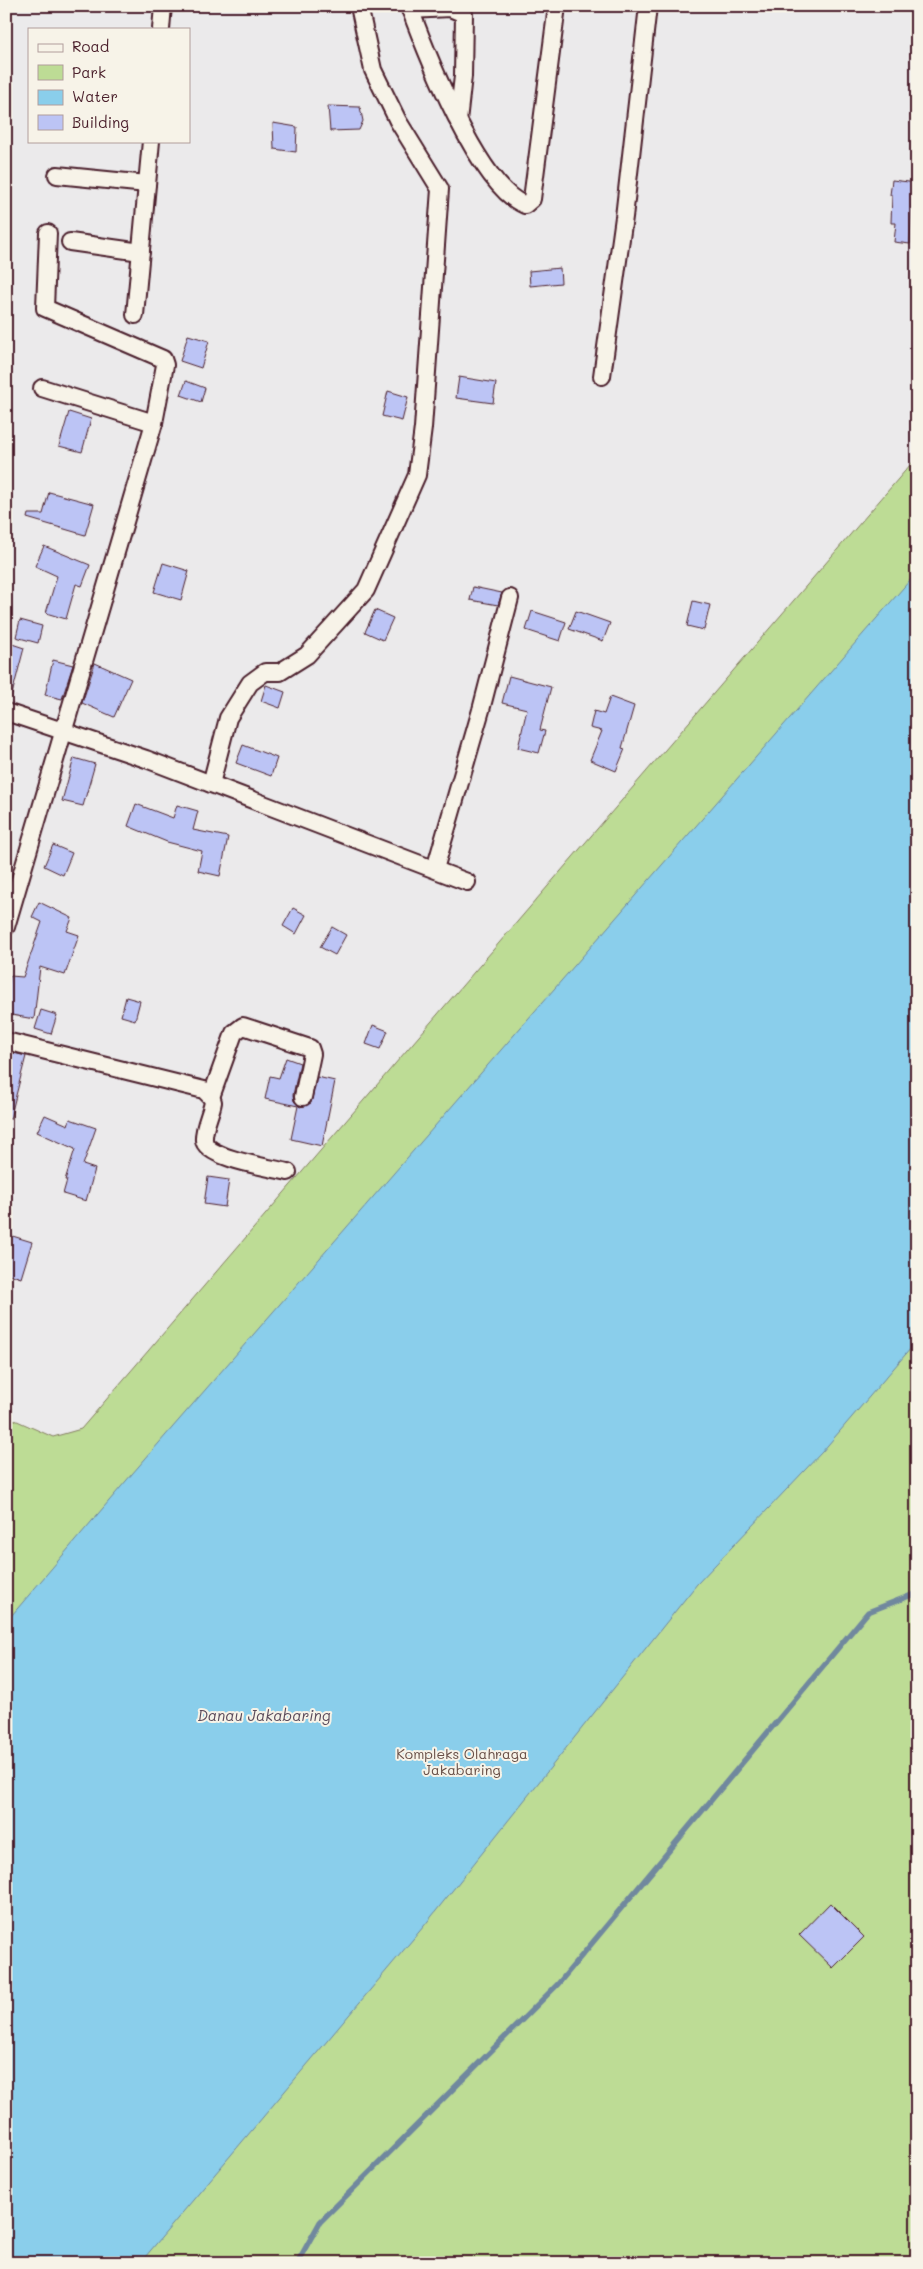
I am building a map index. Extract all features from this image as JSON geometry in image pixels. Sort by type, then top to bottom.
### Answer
[{"type":"street","points":[[161,28],[163,6]]},
{"type":"street","points":[[211,784],[228,718],[250,683],[266,672],[280,672],[307,655],[366,590],[417,475],[424,428],[440,189],[398,121],[373,70],[359,6]]},
{"type":"street","points":[[458,121],[463,76],[464,14],[450,8],[410,8],[458,121],[474,149],[494,178],[517,202],[525,205],[530,203],[532,199],[557,6]]},
{"type":"street","points":[[602,376],[624,216],[648,6]]},
{"type":"street","points":[[135,315],[151,142]]},
{"type":"street","points":[[57,175],[147,184]]},
{"type":"street","points":[[6,927],[154,423],[165,365],[163,359],[45,308],[48,233]]},
{"type":"street","points":[[70,242],[140,252]]},
{"type":"street","points":[[42,388],[154,423]]},
{"type":"street","points":[[435,869],[482,710],[510,598]]},
{"type":"street","points":[[6,712],[146,759],[467,882]]},
{"type":"street","points":[[211,1097],[234,1033],[243,1026],[310,1048],[312,1054],[303,1097]]},
{"type":"street","points":[[6,1041],[204,1090],[213,1102],[204,1138],[208,1148],[221,1156],[288,1172]]},
{"type":"green space","name":"Danau Jakabaring","points":[[917,457],[917,2263],[6,2263],[6,1416],[53,1437],[81,1429]]},
{"type":"water","name":"Danau Jakabaring","points":[[917,572],[917,1341],[822,1452],[697,1584],[424,1926],[140,2263],[6,2263],[6,1622],[132,1474]]},
{"type":"building","points":[[328,106],[360,107],[363,121],[359,130],[330,131]]},
{"type":"building","points":[[273,123],[297,127],[296,152],[274,149]]},
{"type":"building","points":[[892,180],[917,183],[917,199],[912,198],[910,244],[894,242],[896,223],[891,223],[892,195],[890,195]]},
{"type":"building","points":[[560,268],[561,283],[530,286],[529,271]]},
{"type":"building","points":[[188,335],[209,341],[201,368],[180,361]]},
{"type":"building","points":[[459,377],[496,383],[493,403],[456,398]]},
{"type":"building","points":[[186,381],[205,388],[201,402],[181,395]]},
{"type":"building","points":[[388,391],[408,397],[402,421],[382,416]]},
{"type":"building","points":[[69,412],[91,419],[82,452],[59,446]]},
{"type":"building","points":[[49,492],[94,504],[85,535],[27,518],[28,514],[43,514]]},
{"type":"building","points":[[44,546],[90,565],[82,586],[76,584],[66,619],[46,613],[57,576],[35,566]]},
{"type":"building","points":[[163,563],[189,571],[181,600],[154,592]]},
{"type":"building","points":[[473,587],[502,593],[498,605],[470,600]]},
{"type":"building","points":[[693,601],[710,605],[704,630],[687,626]]},
{"type":"building","points":[[375,610],[393,618],[383,640],[365,632]]},
{"type":"building","points":[[532,611],[566,622],[560,641],[526,630]]},
{"type":"building","points":[[576,611],[610,623],[603,641],[569,629]]},
{"type":"building","points":[[20,620],[42,626],[38,643],[16,637]]},
{"type":"building","points":[[6,642],[24,648],[11,698],[6,697]]},
{"type":"building","points":[[53,660],[73,665],[62,699],[45,695]]},
{"type":"building","points":[[95,663],[131,679],[114,717],[82,703]]},
{"type":"building","points":[[509,676],[551,687],[540,730],[545,731],[539,753],[518,748],[527,709],[502,703]]},
{"type":"building","points":[[266,685],[285,692],[280,708],[261,701]]},
{"type":"building","points":[[610,697],[634,706],[622,748],[625,749],[616,771],[590,760],[602,731],[590,728],[594,711],[604,714]]},
{"type":"building","points":[[243,745],[277,758],[271,776],[236,763]]},
{"type":"building","points":[[74,758],[95,764],[83,806],[62,801]]},
{"type":"building","points":[[136,804],[173,818],[177,805],[198,811],[193,830],[228,837],[220,876],[198,871],[202,851],[167,842],[128,826]]},
{"type":"building","points":[[53,845],[72,853],[63,875],[44,866]]},
{"type":"building","points":[[39,902],[72,918],[67,931],[79,935],[65,975],[40,967],[34,1019],[6,1014],[6,998],[10,976],[23,977],[42,922],[32,917]]},
{"type":"building","points":[[293,908],[306,915],[296,934],[283,926]]},
{"type":"building","points":[[332,927],[346,935],[335,955],[320,947]]},
{"type":"building","points":[[126,997],[140,1001],[135,1020],[121,1016]]},
{"type":"building","points":[[41,1010],[57,1015],[51,1034],[35,1029]]},
{"type":"building","points":[[373,1025],[388,1031],[380,1049],[366,1044]]},
{"type":"building","points":[[9,1052],[26,1056],[10,1119],[6,1118],[6,1062]]},
{"type":"building","points":[[286,1058],[300,1063],[293,1095],[294,1101],[300,1107],[311,1103],[317,1077],[335,1081],[322,1146],[291,1139],[298,1106],[265,1099],[270,1076],[279,1078]]},
{"type":"building","points":[[45,1115],[68,1125],[70,1119],[96,1128],[83,1165],[95,1169],[86,1201],[63,1194],[67,1180],[65,1180],[75,1149],[37,1132]]},
{"type":"building","points":[[208,1177],[229,1180],[225,1207],[204,1204]]},
{"type":"building","points":[[6,1234],[32,1242],[21,1278],[6,1273]]},
{"type":"building","points":[[830,1903],[864,1937],[833,1968],[799,1935]]},
{"type":"waterway","points":[[297,2263],[320,2222],[558,1984],[868,1612],[917,1593]]},
{"type":"park label","name":"Kompleks Olahraga Jakabaring","points":[[462,1762]]}]
